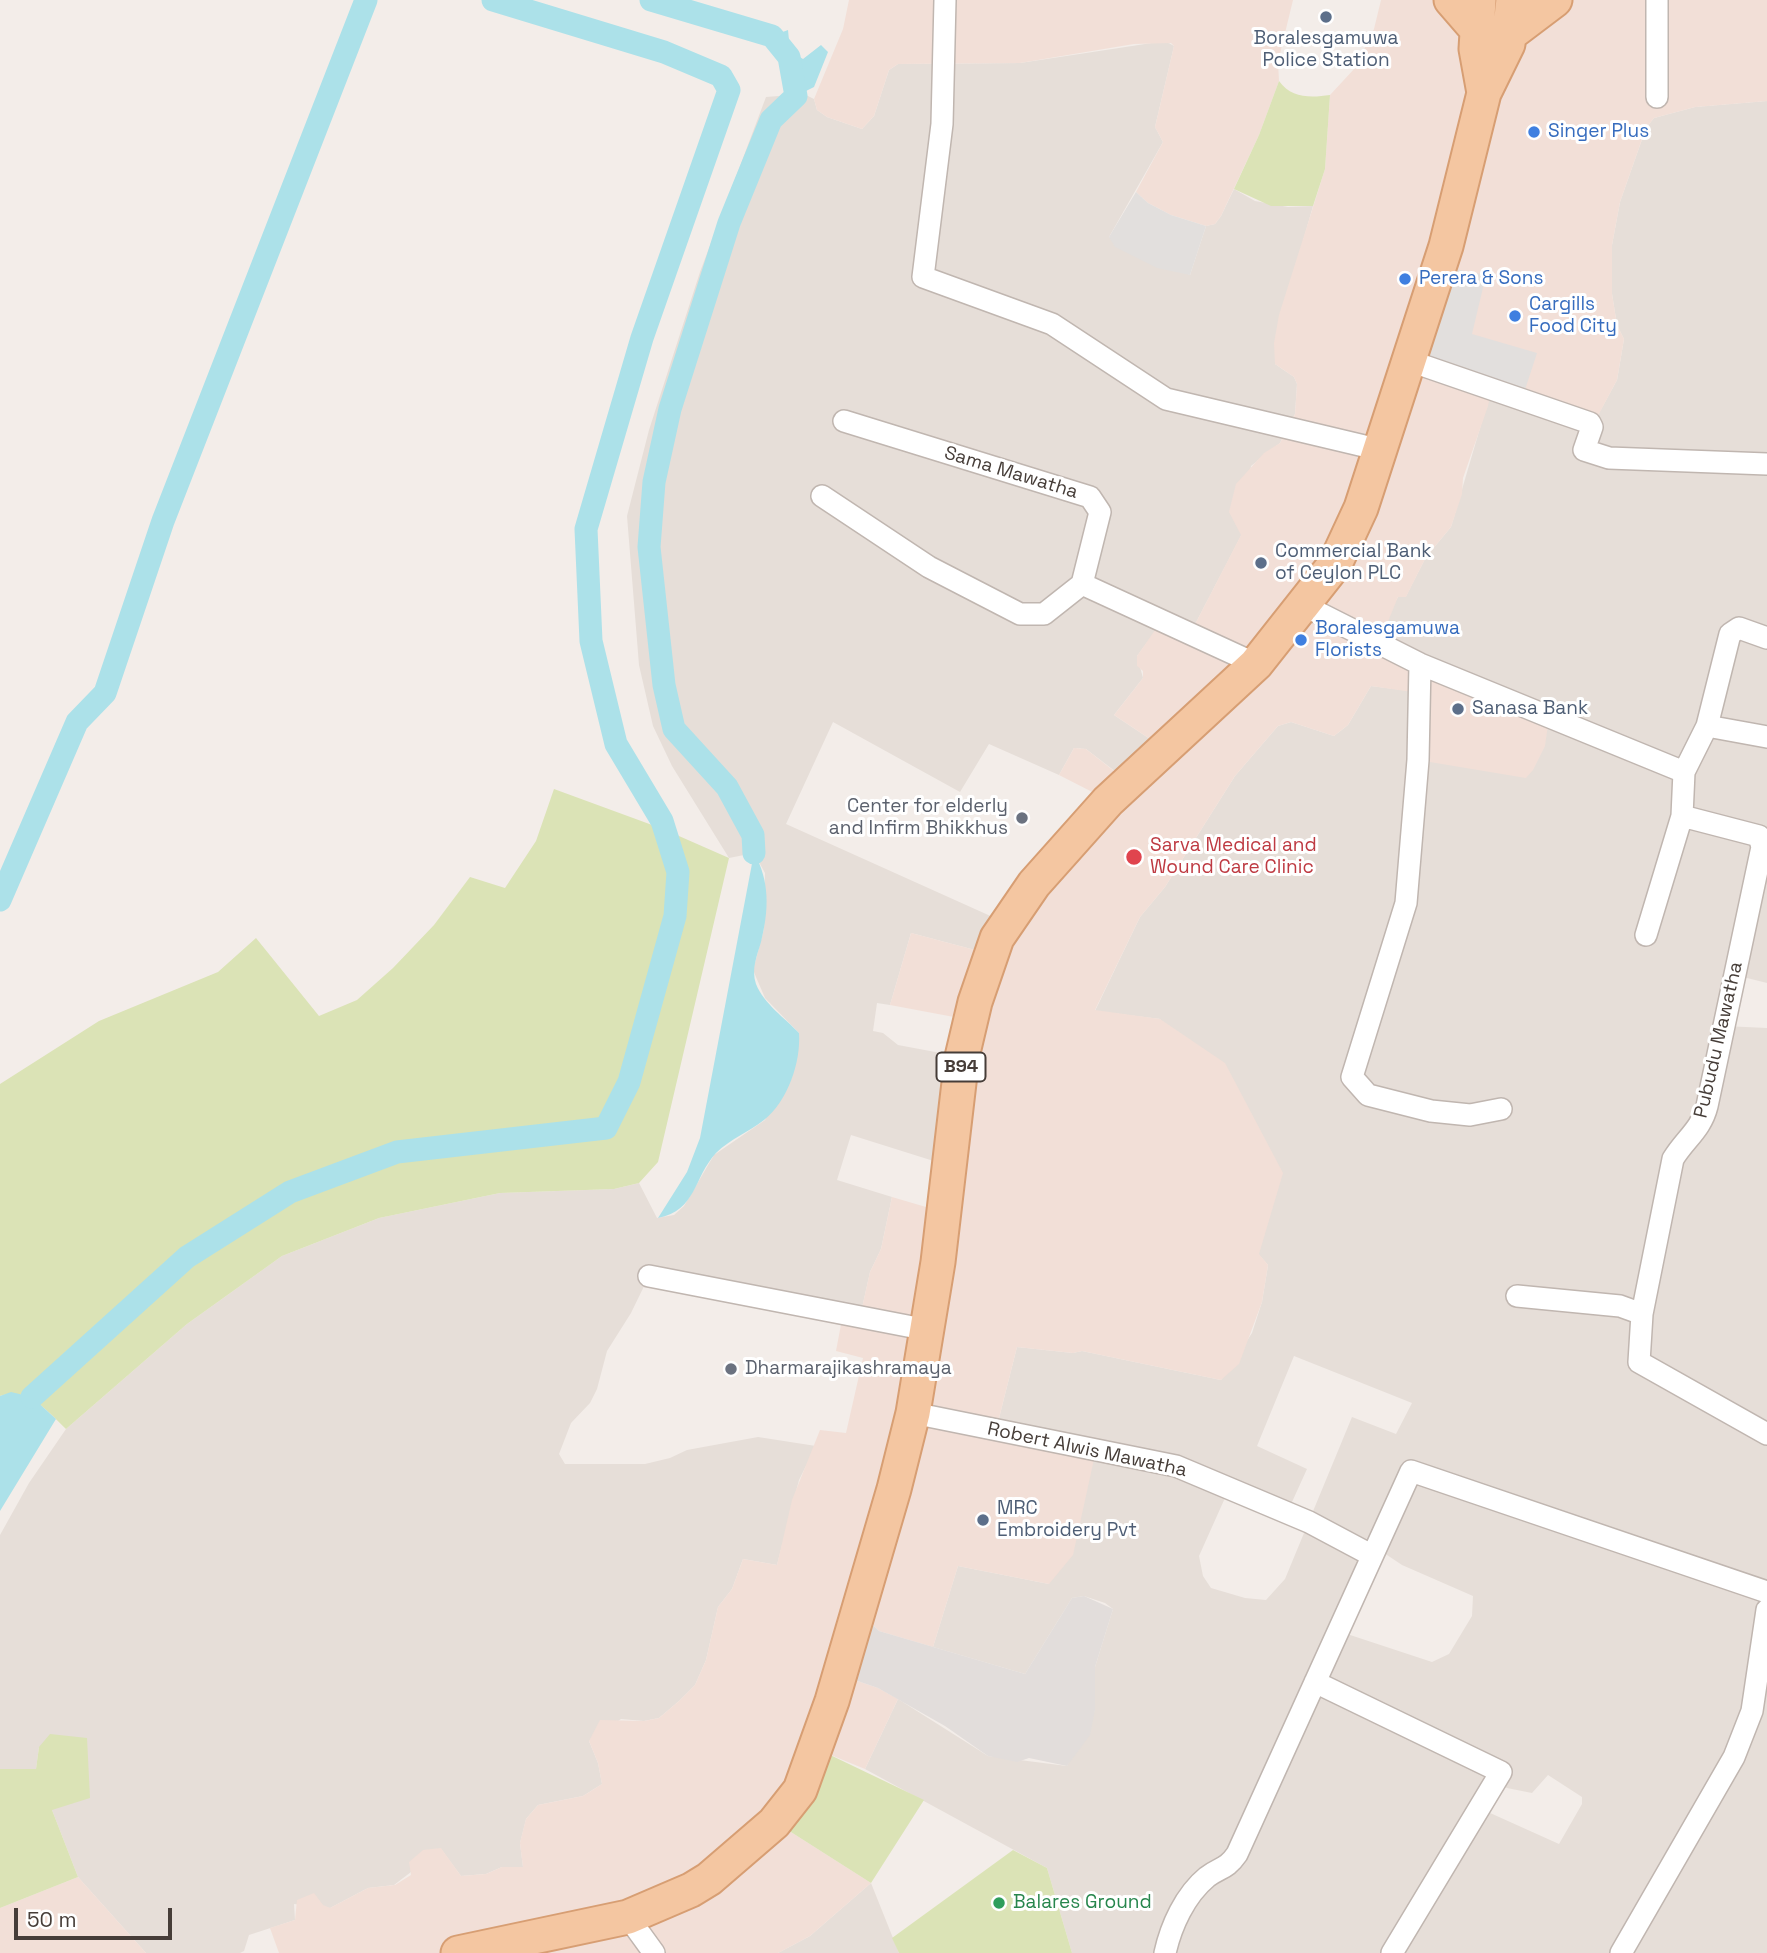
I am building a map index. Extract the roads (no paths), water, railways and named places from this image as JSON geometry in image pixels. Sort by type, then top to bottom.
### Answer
[{"type":"main road","points":[[1451,0],[1478,15]]},
{"type":"main road","name":"B94","points":[[458,1953],[628,1917],[691,1890],[709,1879],[774,1823],[800,1790],[832,1701],[894,1489],[913,1413],[928,1330],[962,1058],[975,1002],[997,938],[1034,884],[1108,801],[1256,664],[1305,606],[1335,564],[1361,509],[1459,203],[1484,93],[1510,34],[1513,0]]},
{"type":"main road","points":[[1510,34],[1555,0]]},
{"type":"main road","name":"B94","points":[[1478,15],[1476,49],[1484,93]]},
{"type":"street","points":[[945,0],[942,124],[923,277],[1052,324],[1166,399],[1381,450]]},
{"type":"street","points":[[1657,0],[1657,97]]},
{"type":"street","points":[[1407,360],[1590,423],[1592,427],[1584,450],[1609,458],[1767,464]]},
{"type":"street","name":"Sama Mawatha","points":[[844,421],[1090,497],[1100,512],[1082,584]]},
{"type":"street","points":[[822,496],[929,567],[1020,614],[1044,614],[1082,584],[1256,664]]},
{"type":"street","points":[[1305,606],[1420,664],[1684,772]]},
{"type":"street","points":[[1646,935],[1682,816],[1684,772],[1707,726],[1730,634],[1739,628],[1767,638]]},
{"type":"street","points":[[1420,664],[1418,760],[1406,903],[1352,1077],[1368,1095],[1432,1111],[1470,1115],[1501,1109]]},
{"type":"street","points":[[1707,726],[1767,737]]},
{"type":"street","name":"Pubudu Mawatha","points":[[1642,1314],[1673,1158],[1682,1144],[1694,1135],[1705,1114],[1762,847],[1759,836],[1682,816]]},
{"type":"street","points":[[649,1276],[928,1330]]},
{"type":"street","points":[[1517,1296],[1620,1306],[1642,1314],[1639,1362],[1767,1434]]},
{"type":"street","name":"Robert Alwis Mawatha","points":[[913,1413],[1176,1466],[1309,1522],[1371,1555]]},
{"type":"street","points":[[1165,1953],[1177,1920],[1192,1892],[1209,1875],[1228,1867],[1237,1854],[1411,1471],[1767,1592]]},
{"type":"street","points":[[1621,1953],[1734,1757],[1752,1711],[1767,1611]]},
{"type":"street","points":[[1315,1682],[1501,1772],[1392,1953]]},
{"type":"street","points":[[628,1917],[654,1953]]},
{"type":"water","points":[[788,30],[790,51],[803,59],[821,45],[828,52],[814,87],[796,96],[772,36]]},
{"type":"water","points":[[754,853],[763,874],[766,896],[766,919],[755,963],[756,984],[764,998],[799,1033],[795,1068],[786,1092],[772,1112],[716,1153],[687,1201],[671,1214],[658,1218],[687,1172],[700,1138]]},
{"type":"water","points":[[11,1392],[32,1397],[56,1419],[0,1511],[0,1396]]},
{"type":"waterway","points":[[0,900],[77,722],[105,693],[163,521],[366,0]]},
{"type":"waterway","points":[[32,1397],[187,1257],[290,1192],[397,1152],[606,1128],[629,1082],[675,916],[678,872],[662,821],[616,744],[591,641],[586,529],[642,338],[729,90],[721,76],[664,52],[493,0]]},
{"type":"waterway","points":[[651,0],[772,36],[789,57],[796,96],[771,120],[729,223],[670,409],[654,482],[649,547],[664,685],[674,729],[727,787],[753,835],[754,853]]},
{"type":"place","name":"Boralesgamuwa Police Station","points":[[1326,17]]},
{"type":"place","name":"Singer Plus","points":[[1534,132]]},
{"type":"place","name":"Perera & Sons","points":[[1405,279]]},
{"type":"place","name":"Cargills Food City","points":[[1515,316]]},
{"type":"place","name":"Commercial Bank of Ceylon PLC","points":[[1261,563]]},
{"type":"place","name":"Boralesgamuwa Florists","points":[[1301,640]]},
{"type":"place","name":"Sanasa Bank","points":[[1458,709]]},
{"type":"place","name":"Center for elderly and Infirm Bhikkhus","points":[[1022,818]]},
{"type":"place","name":"Sarva Medical and Wound Care Clinic","points":[[1134,857]]},
{"type":"place","name":"Dharmarajikashramaya","points":[[731,1369]]},
{"type":"place","name":"MRC Embroidery Pvt","points":[[983,1520]]},
{"type":"place","name":"Balares Ground","points":[[999,1903]]}]
